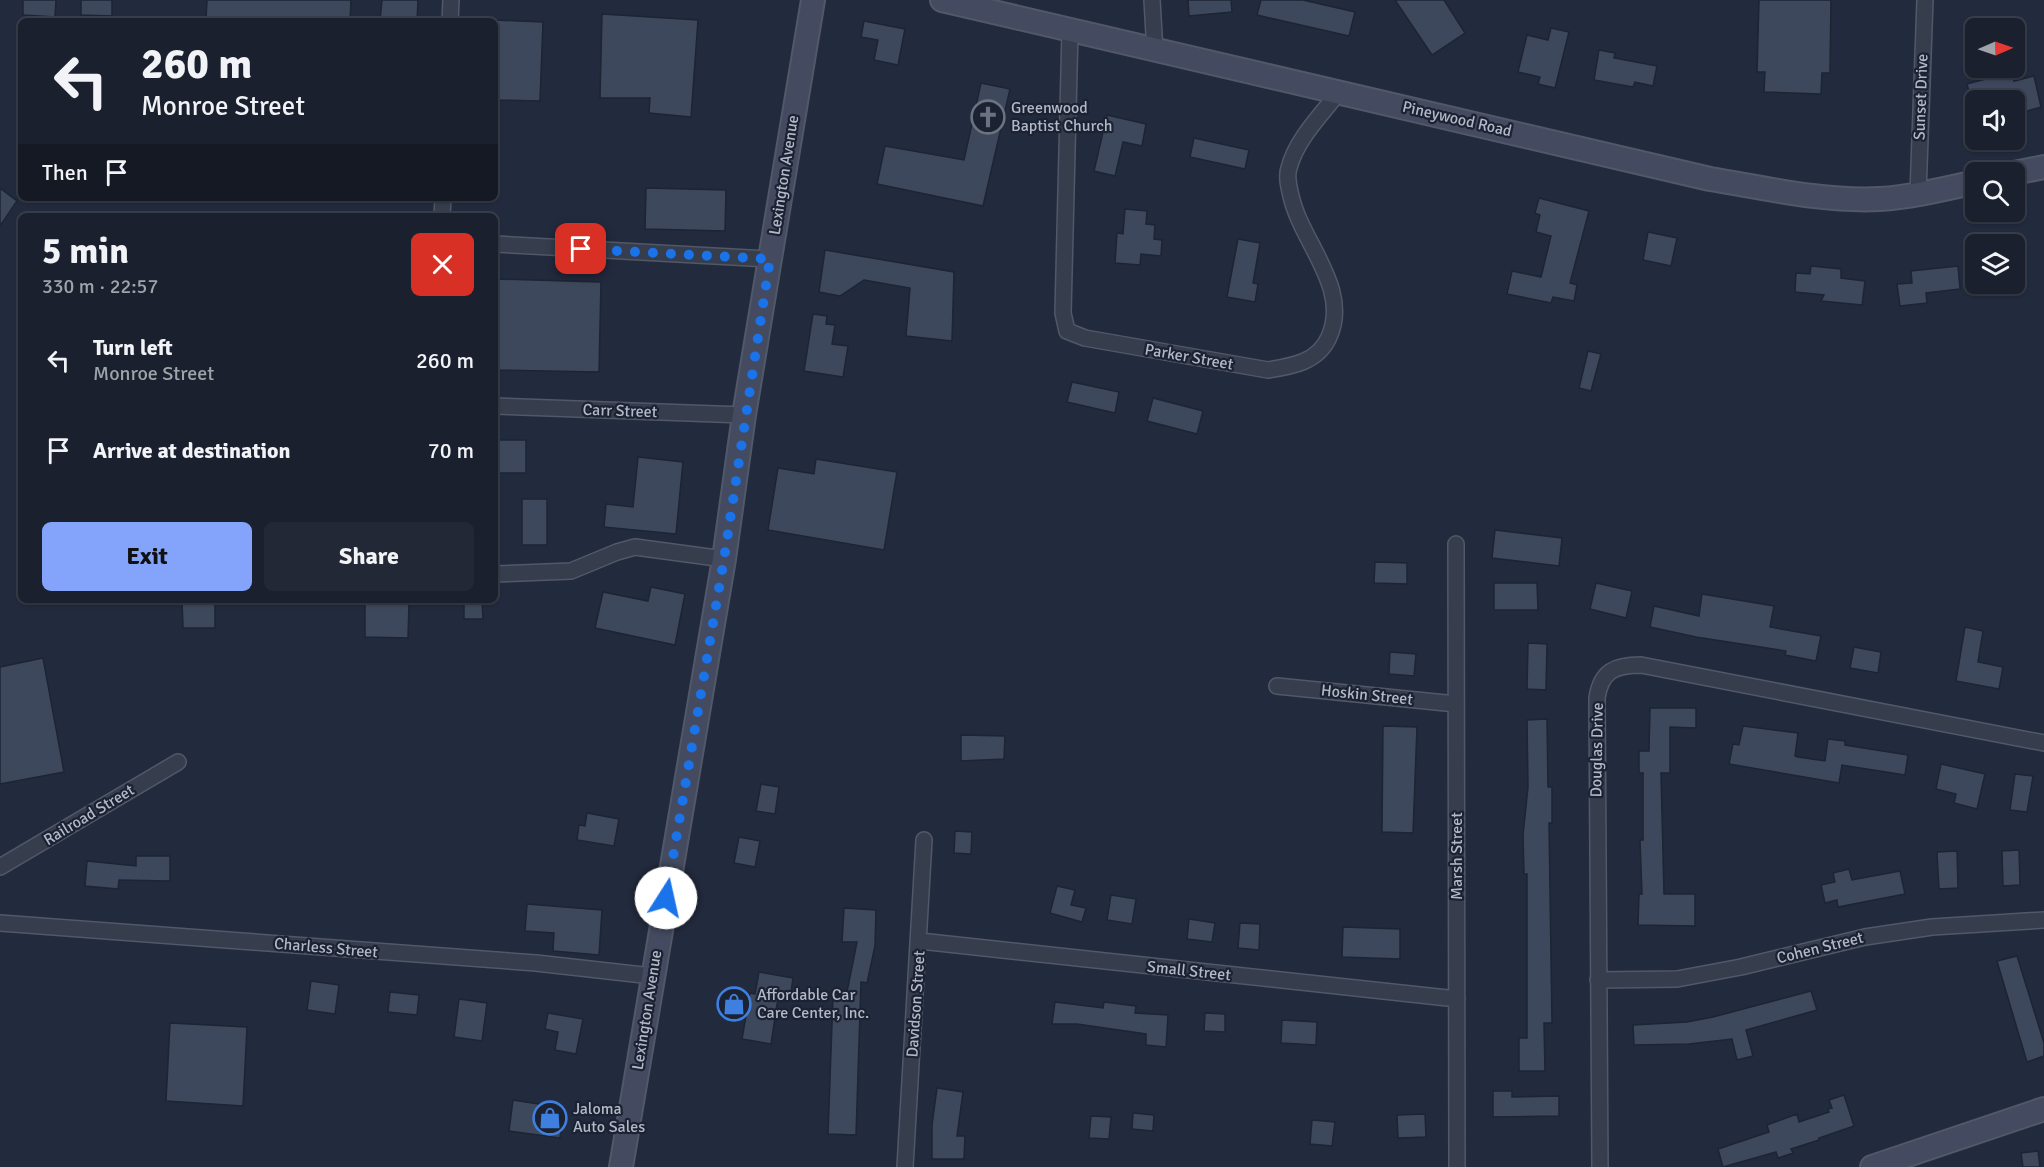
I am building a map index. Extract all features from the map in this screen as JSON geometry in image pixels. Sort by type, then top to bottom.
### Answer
[{"type":"street","points":[[450,18],[451,0]]},
{"type":"street","name":"Lexington Avenue","points":[[621,1167],[724,559],[744,415],[813,0]]},
{"type":"street","name":"Pineywood Road","points":[[942,0],[1155,52],[1339,92],[1710,179],[1831,197],[1879,199],[1965,184]]},
{"type":"street","points":[[1152,0],[1155,52]]},
{"type":"street","name":"Sunset Drive","points":[[1918,194],[1924,0]]},
{"type":"street","name":"Parker Street","points":[[1070,30],[1063,313],[1067,331],[1085,338],[1268,370],[1293,366],[1323,351],[1335,325],[1334,298],[1324,270],[1303,231],[1292,203],[1288,169],[1304,138],[1339,92]]},
{"type":"street","points":[[2025,171],[2044,167]]},
{"type":"street","points":[[498,244],[770,259]]},
{"type":"street","name":"Carr Street","points":[[498,406],[744,415]]},
{"type":"street","name":"Marsh Street","points":[[1456,544],[1456,1167]]},
{"type":"street","points":[[498,574],[571,571],[635,547],[724,559]]},
{"type":"street","name":"Douglas Drive","points":[[1600,1167],[1597,698],[1599,682],[1611,671],[1624,665],[1641,665],[2044,743]]},
{"type":"street","name":"Hoskin Street","points":[[1277,686],[1456,704]]},
{"type":"street","name":"Railroad Street","points":[[0,867],[178,762]]},
{"type":"street","name":"Davidson Street","points":[[905,1167],[920,941],[924,840]]},
{"type":"street","name":"Cohen Street","points":[[1598,980],[1687,977],[1865,937],[1932,927],[2044,920]]},
{"type":"street","name":"Charless Street","points":[[0,923],[536,963],[652,976]]},
{"type":"street","name":"Small Street","points":[[920,941],[1457,999]]},
{"type":"street","points":[[1872,1167],[2044,1109]]},
{"type":"building","points":[[23,0],[56,0],[55,17],[23,15]]},
{"type":"building","points":[[81,0],[112,0],[112,16],[81,15]]},
{"type":"building","points":[[207,0],[351,0],[350,18],[206,18]]},
{"type":"building","points":[[382,0],[418,0],[417,18],[380,18]]},
{"type":"building","points":[[1188,0],[1231,0],[1232,12],[1189,16]]},
{"type":"building","points":[[1261,0],[1303,0],[1355,12],[1349,36],[1257,15]]},
{"type":"building","points":[[1395,0],[1444,0],[1465,33],[1432,55]]},
{"type":"building","points":[[1759,0],[1831,0],[1830,73],[1822,73],[1821,94],[1764,92],[1765,72],[1757,72]]},
{"type":"building","points":[[602,14],[698,20],[691,117],[649,113],[650,98],[600,98]]},
{"type":"building","points":[[498,20],[543,22],[540,101],[498,100]]},
{"type":"building","points":[[864,21],[905,29],[898,65],[874,60],[878,40],[861,37]]},
{"type":"building","points":[[1551,28],[1569,32],[1555,88],[1538,84],[1540,77],[1518,72],[1527,35],[1548,40]]},
{"type":"building","points":[[1599,50],[1615,53],[1614,58],[1657,66],[1653,86],[1635,82],[1633,87],[1594,80]]},
{"type":"building","points":[[2034,76],[2041,107],[2025,111],[2025,90],[1968,90],[1967,84],[1989,78],[2013,78],[2014,81]]},
{"type":"building","name":"Greenwood Baptist Church","points":[[981,83],[1010,89],[983,206],[877,184],[885,146],[964,160]]},
{"type":"building","points":[[1107,115],[1146,124],[1142,146],[1123,142],[1115,176],[1094,171]]},
{"type":"building","points":[[1194,138],[1249,150],[1245,169],[1190,157]]},
{"type":"building","points":[[0,188],[17,201],[0,226]]},
{"type":"building","points":[[646,188],[726,190],[725,231],[645,229]]},
{"type":"building","points":[[1539,198],[1589,211],[1570,283],[1577,285],[1574,301],[1553,297],[1551,303],[1507,294],[1512,271],[1541,277],[1551,236],[1536,232],[1540,215],[1535,213]]},
{"type":"building","points":[[1125,209],[1147,211],[1146,224],[1155,225],[1154,239],[1162,240],[1161,256],[1141,254],[1140,265],[1115,263],[1117,233],[1123,234]]},
{"type":"building","points":[[1648,232],[1677,238],[1671,266],[1643,260]]},
{"type":"building","points":[[1238,239],[1260,243],[1253,283],[1258,284],[1255,302],[1227,297]]},
{"type":"building","points":[[825,250],[954,272],[952,341],[906,336],[910,288],[864,280],[840,296],[819,292]]},
{"type":"building","points":[[1811,266],[1841,269],[1841,278],[1865,281],[1862,305],[1821,301],[1824,295],[1795,292],[1796,273],[1810,274]]},
{"type":"building","points":[[1958,266],[1960,289],[1926,293],[1927,303],[1900,306],[1897,284],[1912,283],[1911,271]]},
{"type":"building","points":[[498,279],[601,282],[599,372],[498,370]]},
{"type":"building","points":[[813,314],[827,316],[826,324],[835,325],[832,344],[848,346],[843,377],[804,371]]},
{"type":"building","points":[[1588,351],[1601,354],[1591,391],[1579,388]]},
{"type":"building","points":[[1072,382],[1119,392],[1115,413],[1067,402]]},
{"type":"building","points":[[1153,398],[1203,411],[1197,434],[1147,421]]},
{"type":"building","points":[[498,440],[526,440],[526,473],[498,473]]},
{"type":"building","points":[[638,457],[683,462],[676,534],[604,527],[606,504],[633,507]]},
{"type":"building","points":[[816,459],[897,472],[884,550],[768,530],[778,468],[814,474]]},
{"type":"building","points":[[522,499],[547,499],[547,545],[522,545]]},
{"type":"building","points":[[1495,530],[1562,538],[1559,566],[1492,558]]},
{"type":"building","points":[[1375,562],[1407,563],[1407,584],[1374,583]]},
{"type":"building","points":[[1494,583],[1537,583],[1538,610],[1494,610]]},
{"type":"building","points":[[1596,583],[1632,591],[1626,618],[1590,609]]},
{"type":"building","points":[[651,587],[685,594],[675,645],[595,628],[603,592],[648,601]]},
{"type":"building","points":[[1702,594],[1774,606],[1770,627],[1821,636],[1816,661],[1785,655],[1786,651],[1696,637],[1650,627],[1654,606],[1699,616]]},
{"type":"building","points":[[182,603],[215,603],[215,628],[183,628]]},
{"type":"building","points":[[365,603],[409,603],[408,638],[365,637]]},
{"type":"building","points":[[464,603],[482,603],[483,619],[464,619]]},
{"type":"building","points":[[1965,627],[1983,631],[1978,662],[2003,667],[1999,689],[1956,681]]},
{"type":"building","points":[[1528,643],[1547,644],[1546,690],[1527,689]]},
{"type":"building","points":[[1854,647],[1881,652],[1878,673],[1850,668]]},
{"type":"building","points":[[1390,652],[1416,654],[1414,676],[1389,674]]},
{"type":"building","points":[[43,658],[64,772],[0,784],[0,667]]},
{"type":"building","points":[[1650,708],[1696,708],[1696,728],[1670,727],[1670,773],[1661,773],[1664,894],[1695,894],[1695,926],[1638,925],[1639,894],[1642,894],[1640,840],[1643,840],[1643,773],[1639,773],[1639,751],[1649,751]]},
{"type":"building","points":[[1547,719],[1548,787],[1552,787],[1552,823],[1549,823],[1552,1023],[1544,1023],[1545,1071],[1519,1071],[1519,1038],[1527,1038],[1527,874],[1524,874],[1523,835],[1528,787],[1527,720]]},
{"type":"building","points":[[1383,726],[1417,727],[1413,833],[1382,832]]},
{"type":"building","points":[[1743,726],[1798,733],[1795,756],[1798,757],[1825,761],[1828,739],[1845,741],[1845,745],[1908,755],[1905,775],[1842,765],[1839,783],[1729,764],[1733,744],[1739,745]]},
{"type":"building","points":[[961,735],[1005,736],[1004,759],[961,761]]},
{"type":"building","points":[[1941,764],[1985,774],[1977,809],[1954,803],[1956,794],[1936,789]]},
{"type":"building","points":[[2015,774],[2033,776],[2027,812],[2010,810]]},
{"type":"building","points":[[761,784],[779,787],[775,814],[756,811]]},
{"type":"building","points":[[587,813],[619,819],[614,846],[577,840],[579,825],[585,826]]},
{"type":"building","points":[[955,831],[972,832],[971,854],[954,853]]},
{"type":"building","points":[[739,837],[760,841],[755,867],[734,863]]},
{"type":"building","points":[[2019,850],[2020,885],[2003,886],[2002,851]]},
{"type":"building","points":[[1957,851],[1958,888],[1939,889],[1937,852]]},
{"type":"building","points":[[136,856],[170,856],[170,881],[119,880],[118,889],[85,886],[87,861],[136,866]]},
{"type":"building","points":[[1849,869],[1852,880],[1900,871],[1905,894],[1838,907],[1837,900],[1825,903],[1821,885],[1835,882],[1833,873]]},
{"type":"building","points":[[1057,886],[1075,890],[1071,905],[1086,908],[1082,922],[1050,913]]},
{"type":"building","points":[[1111,895],[1136,899],[1132,924],[1107,920]]},
{"type":"building","points":[[527,904],[602,910],[599,955],[553,951],[554,933],[525,931]]},
{"type":"building","points":[[844,908],[876,910],[875,946],[867,983],[861,982],[856,1135],[828,1134],[833,996],[846,997],[857,942],[842,942]]},
{"type":"building","points":[[1189,919],[1215,923],[1212,942],[1187,939]]},
{"type":"building","points":[[1240,923],[1260,924],[1259,950],[1238,948]]},
{"type":"building","points":[[1343,927],[1400,929],[1400,959],[1342,957]]},
{"type":"building","points":[[2017,956],[2044,1043],[2044,1056],[2027,1062],[1997,961]]},
{"type":"building","points":[[759,972],[793,978],[790,1000],[778,998],[771,1044],[742,1039],[750,993],[755,994]]},
{"type":"building","points":[[311,981],[339,985],[335,1014],[307,1010]]},
{"type":"building","points":[[1811,991],[1817,1010],[1746,1030],[1753,1056],[1737,1060],[1732,1039],[1689,1044],[1634,1045],[1633,1025],[1687,1022]]},
{"type":"building","points":[[390,992],[419,995],[417,1015],[388,1012]]},
{"type":"building","points":[[459,999],[487,1003],[482,1041],[454,1037]]},
{"type":"building","points":[[1055,1002],[1103,1008],[1104,1002],[1136,1006],[1135,1013],[1168,1015],[1166,1047],[1146,1045],[1146,1034],[1077,1024],[1052,1024]]},
{"type":"building","points":[[548,1013],[583,1019],[576,1054],[555,1050],[558,1032],[545,1029]]},
{"type":"building","points":[[1205,1013],[1225,1014],[1225,1032],[1204,1031]]},
{"type":"building","points":[[1282,1020],[1317,1022],[1316,1045],[1281,1043]]},
{"type":"building","points":[[170,1023],[247,1027],[243,1106],[166,1101]]},
{"type":"building","points":[[937,1088],[963,1092],[957,1136],[965,1136],[964,1159],[932,1159],[932,1125]]},
{"type":"building","points":[[1493,1091],[1512,1091],[1512,1097],[1559,1096],[1559,1116],[1493,1117]]},
{"type":"building","points":[[1844,1095],[1854,1126],[1791,1149],[1793,1153],[1778,1158],[1776,1152],[1723,1167],[1718,1149],[1769,1132],[1767,1125],[1797,1114],[1799,1122],[1829,1112],[1828,1109],[1832,1108],[1829,1100]]},
{"type":"building","points":[[513,1100],[564,1108],[560,1138],[509,1131]]},
{"type":"building","points":[[1133,1113],[1154,1115],[1153,1131],[1132,1129]]},
{"type":"building","points":[[1425,1114],[1426,1137],[1398,1138],[1397,1115]]},
{"type":"building","points":[[1091,1116],[1111,1117],[1109,1139],[1089,1138]]},
{"type":"building","points":[[1312,1120],[1335,1122],[1332,1146],[1310,1144]]},
{"type":"building","points":[[2038,1151],[2040,1167],[2023,1167],[2021,1153]]},
{"type":"place","name":"Greenwood Baptist Church","points":[[988,117]]},
{"type":"place","name":"Affordable Car Care Center, Inc.","points":[[734,1004]]},
{"type":"place","name":"Jaloma Auto Sales","points":[[550,1118]]},
{"type":"route","points":[[581,249],[770,259],[744,415],[724,559],[666,898]]}]
